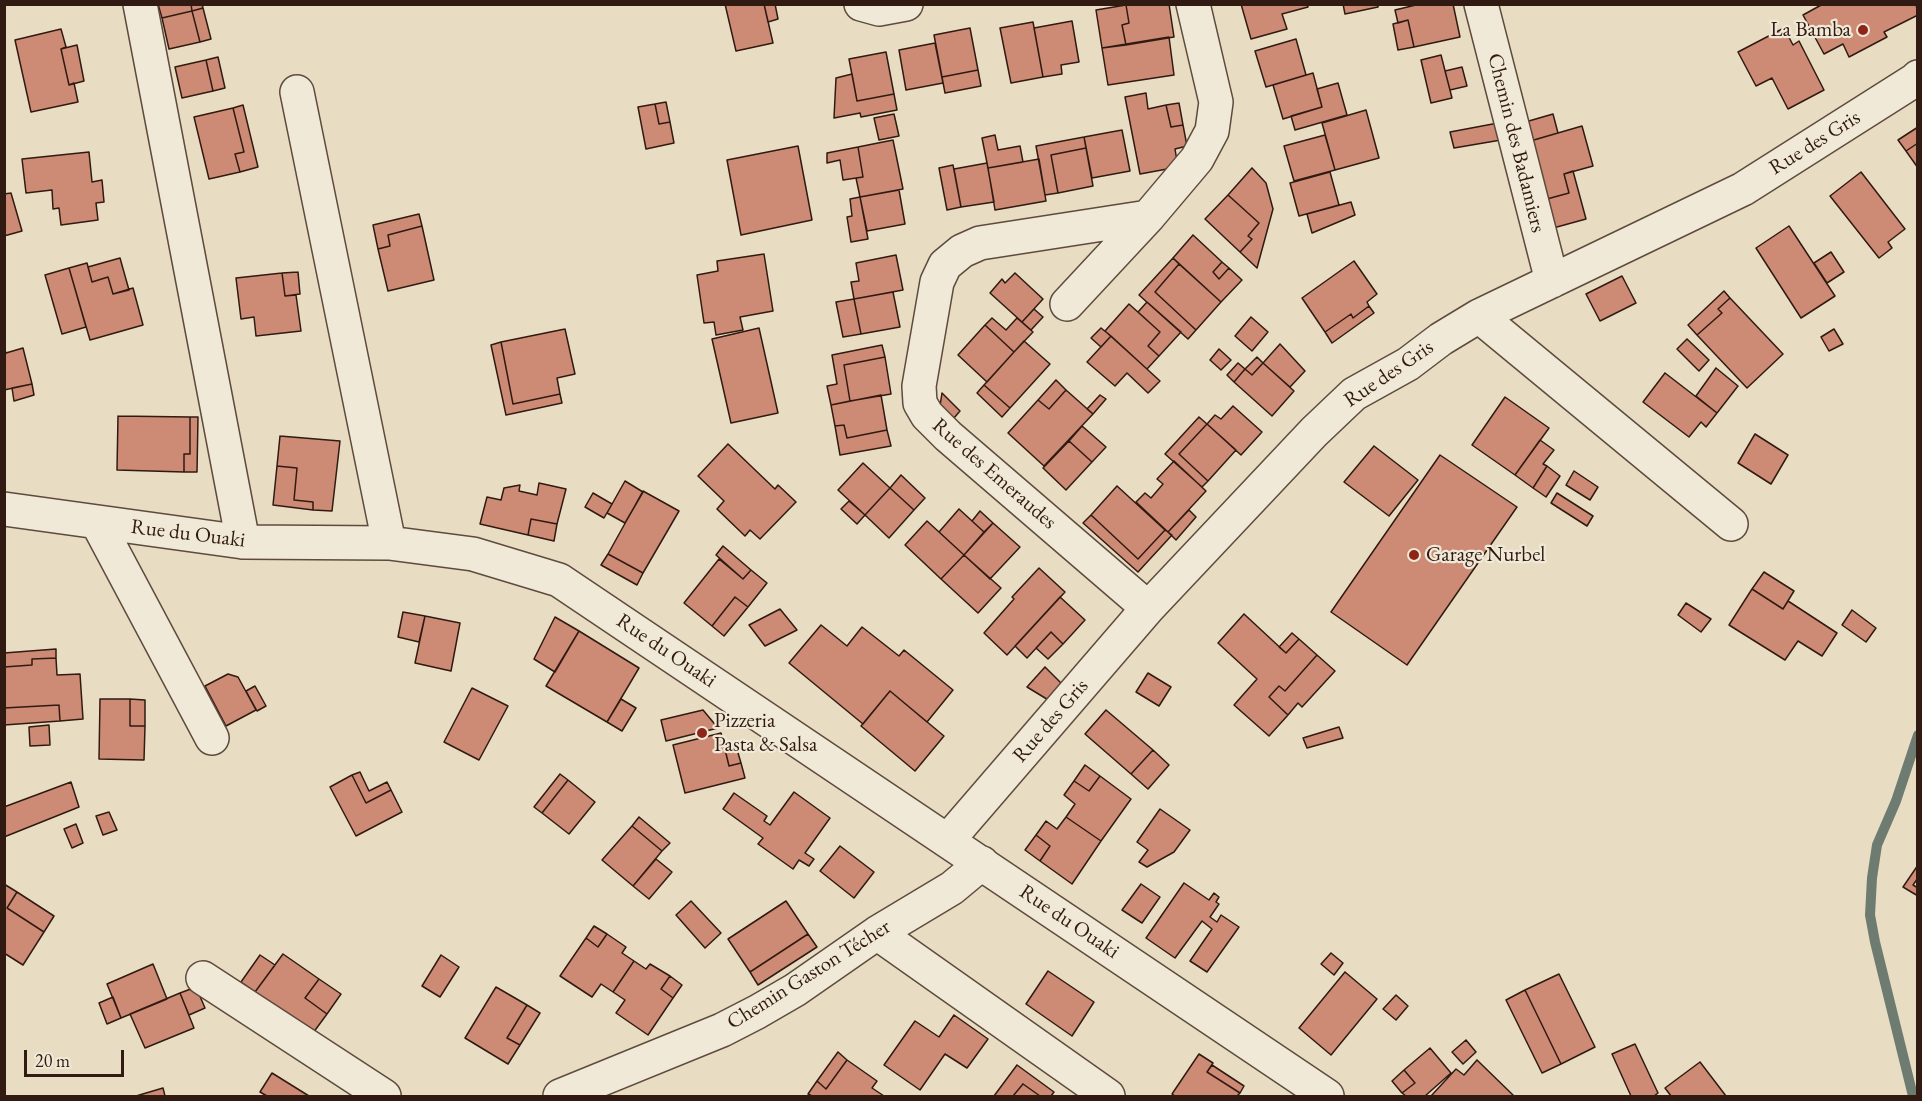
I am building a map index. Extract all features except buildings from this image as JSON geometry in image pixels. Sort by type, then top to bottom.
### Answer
[{"type":"street","points":[[140,4],[243,542]]},
{"type":"street","points":[[861,4],[879,9],[906,4]]},
{"type":"street","points":[[1067,304],[1148,217],[1197,159],[1212,132],[1216,102],[1193,4]]},
{"type":"street","name":"Chemin des Badamiers","points":[[1481,4],[1552,281]]},
{"type":"street","name":"Rue des Gris","points":[[948,840],[1148,608],[1314,432],[1354,394],[1408,364],[1441,339],[1479,316],[1743,189],[1917,77]]},
{"type":"street","points":[[297,92],[389,543]]},
{"type":"street","name":"Rue des Emeraudes","points":[[1148,217],[980,243],[962,252],[945,265],[937,282],[919,386],[920,403],[927,415],[948,436],[1148,608]]},
{"type":"street","points":[[1479,316],[1731,524]]},
{"type":"street","name":"Rue du Ouaki","points":[[4,509],[243,542],[389,543],[473,554],[559,580],[1327,1096]]},
{"type":"street","points":[[97,522],[212,738]]},
{"type":"street","name":"Chemin Gaston Técher","points":[[560,1096],[722,1030],[757,1012],[795,990],[877,933],[952,888],[982,863]]},
{"type":"street","points":[[877,933],[1108,1096]]},
{"type":"street","points":[[203,978],[384,1096]]},
{"type":"waterway","points":[[1913,1096],[1870,915],[1877,845],[1896,801],[1918,735]]},
{"type":"place","name":"La Bamba","points":[[1863,30]]},
{"type":"place","name":"Garage Nurbel","points":[[1414,555]]},
{"type":"place","name":"Pizzeria Pasta & Salsa","points":[[702,733]]}]
